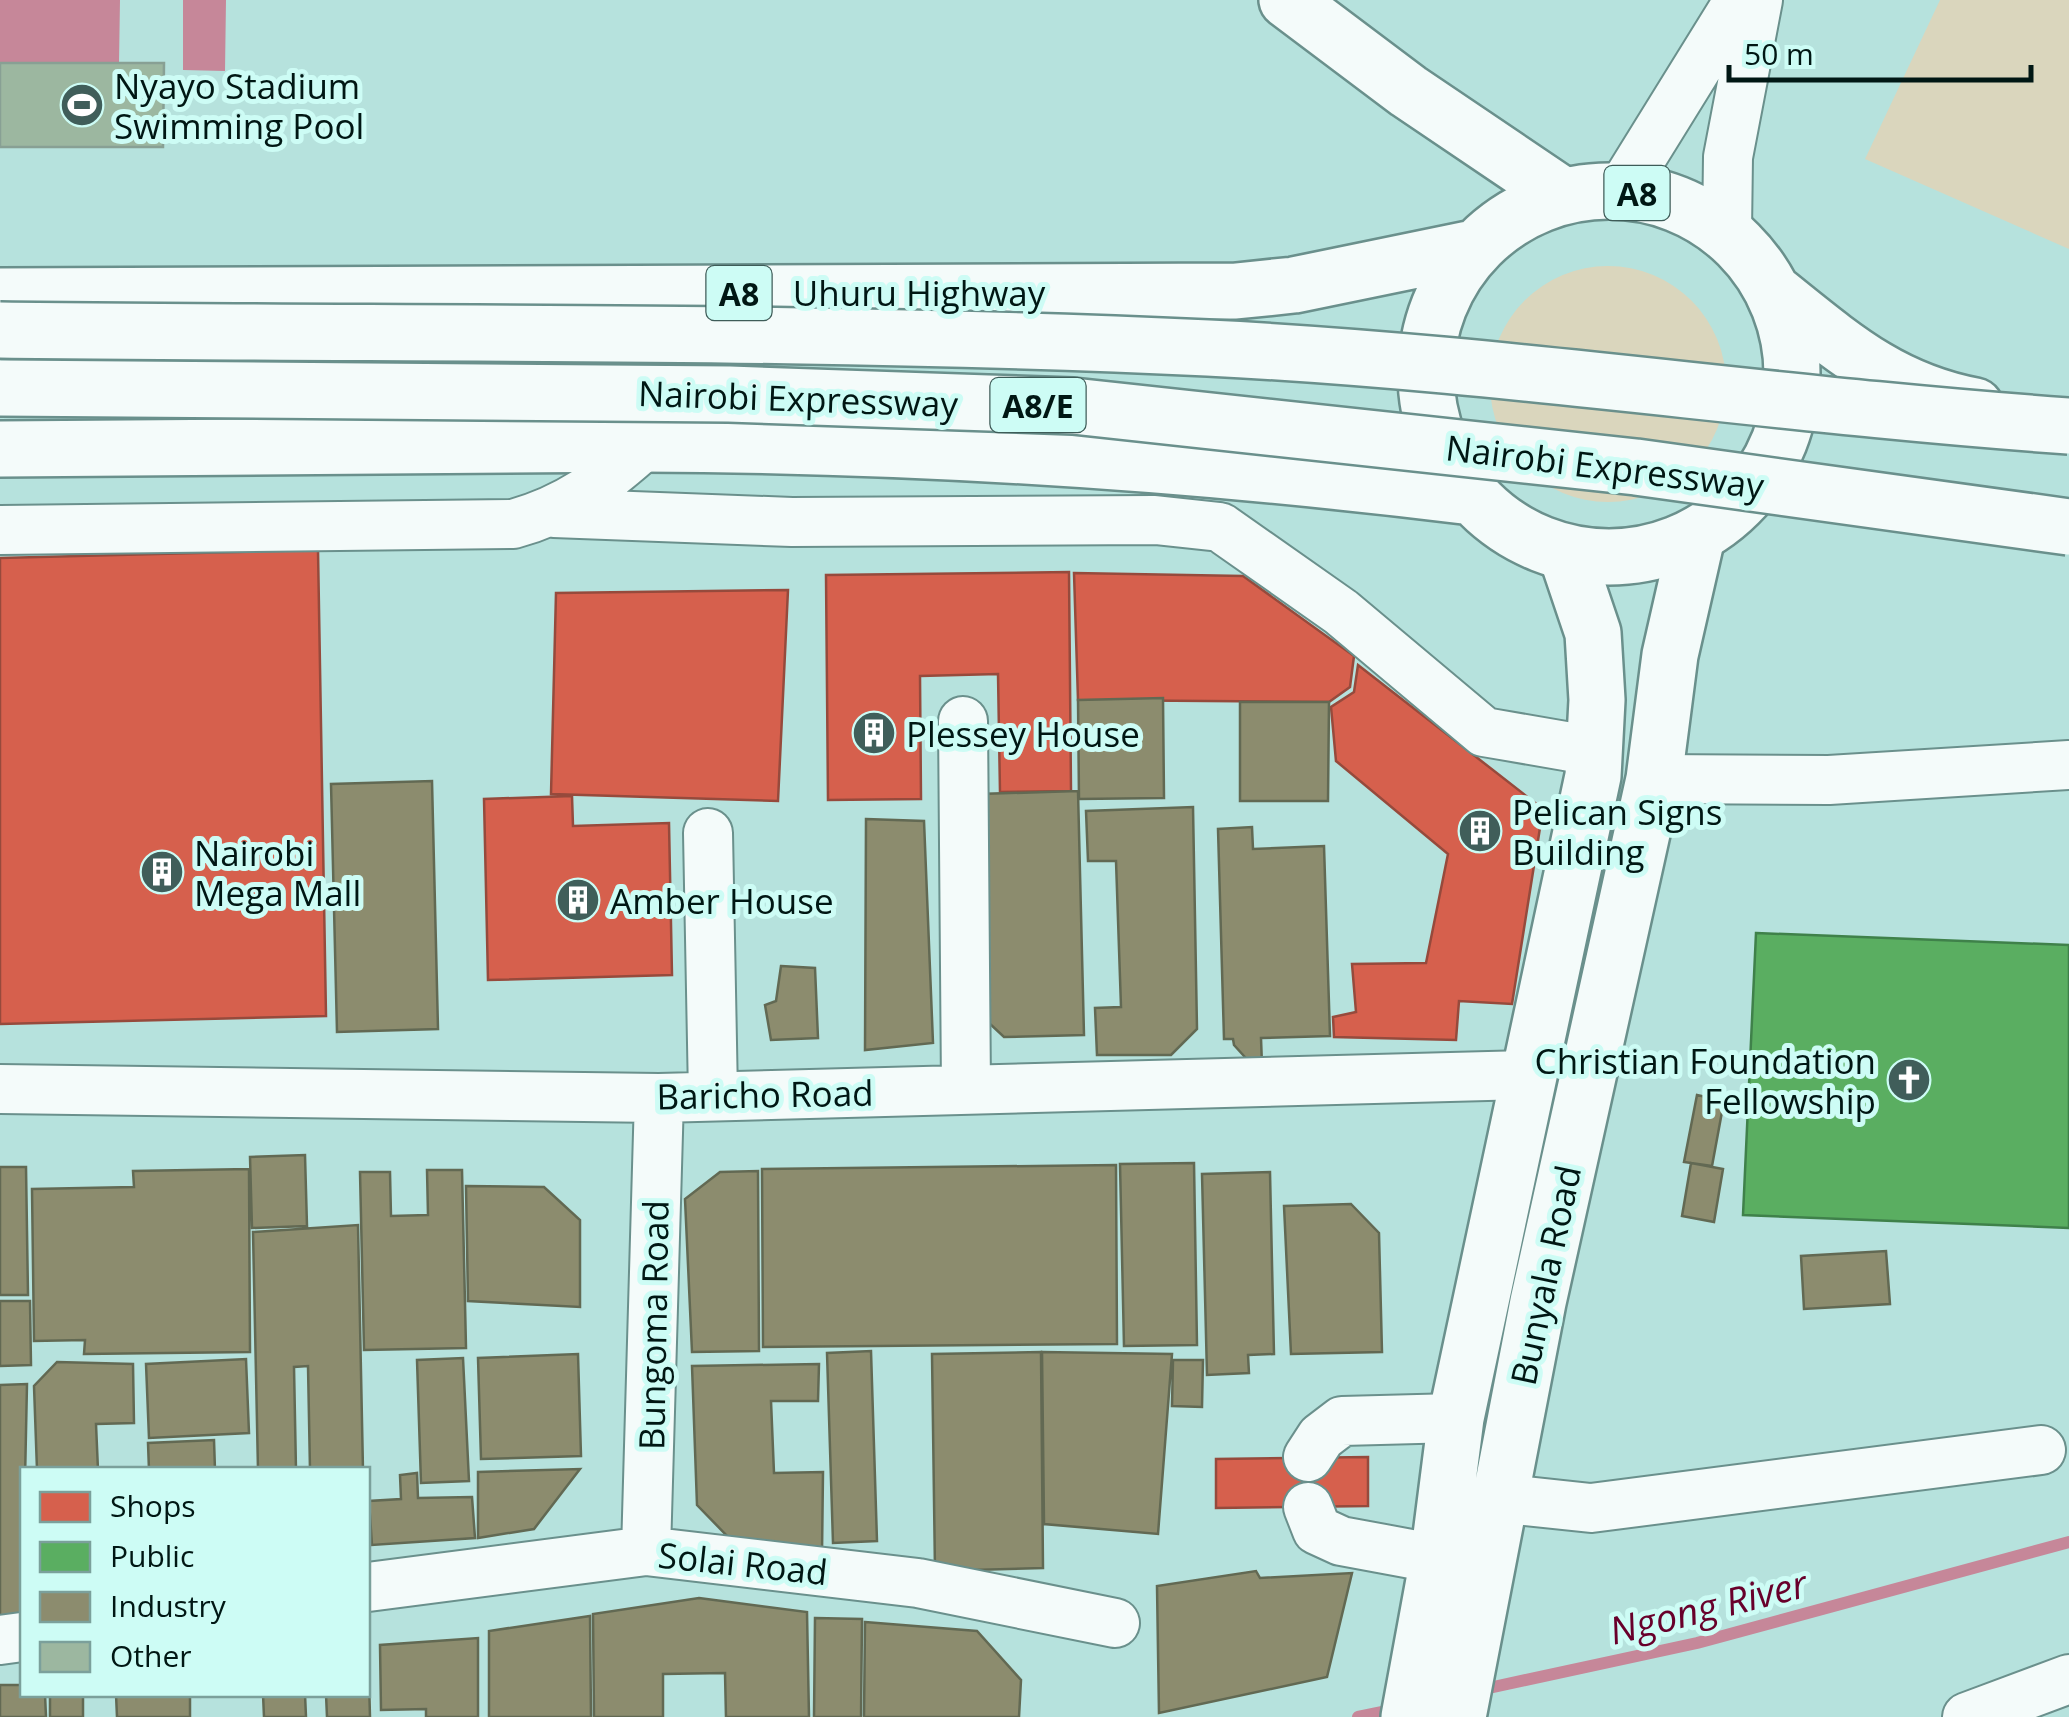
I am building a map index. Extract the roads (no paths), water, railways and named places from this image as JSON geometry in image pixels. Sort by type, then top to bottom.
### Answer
[{"type":"main road","points":[[1287,0],[1408,91],[1562,195]]},
{"type":"main road","name":"A8","points":[[1696,540],[1619,558],[1566,553],[1517,534],[1472,498],[1452,472],[1426,398],[1428,344],[1444,292],[1474,248],[1514,216],[1562,195],[1622,190],[1678,202],[1727,231],[1776,294],[1865,366],[1917,391],[2069,425]]},
{"type":"main road","name":"Uhuru Highway","points":[[0,296],[1236,291],[1294,285],[1474,248]]},
{"type":"main road","name":"A8","points":[[1740,506],[1777,447],[1791,397],[1791,345],[1776,294]]},
{"type":"main road","name":"Nairobi Expressway","points":[[0,330],[651,333],[1210,348],[1494,368],[2069,425]]},
{"type":"main road","name":"Nairobi Expressway","points":[[0,388],[729,394],[1073,406],[1636,467],[2069,527]]},
{"type":"main road","points":[[0,449],[646,444],[1095,460],[1256,471],[1472,498]]},
{"type":"main road","points":[[1696,540],[1740,506],[2069,546]]},
{"type":"main road","name":"Bunyala Road","points":[[1458,1717],[1498,1498],[1654,779],[1670,656],[1696,540]]},
{"type":"main road","name":"Bunyala Road","points":[[1409,1717],[1438,1559],[1456,1418],[1593,776],[1594,633],[1566,553]]},
{"type":"street","points":[[1622,190],[1739,0]]},
{"type":"street","points":[[1727,231],[1728,157],[1758,0]]},
{"type":"street","points":[[0,530],[513,524],[554,513],[595,490],[646,444]]},
{"type":"street","points":[[554,513],[792,522],[1155,520],[1220,527],[1341,612],[1484,732],[1594,751]]},
{"type":"street","points":[[963,721],[966,1089]]},
{"type":"street","points":[[1654,779],[1829,780],[2069,765]]},
{"type":"street","points":[[708,833],[713,1095]]},
{"type":"street","name":"Baricho Road","points":[[0,1089],[660,1098],[1530,1075]]},
{"type":"street","name":"Bungoma Road","points":[[646,1552],[660,1098]]},
{"type":"street","points":[[1308,1457],[1321,1437],[1342,1421],[1456,1418]]},
{"type":"street","points":[[1498,1498],[1591,1508],[2041,1450]]},
{"type":"street","points":[[1308,1507],[1317,1530],[1340,1540],[1438,1559]]},
{"type":"street","name":"Solai Road","points":[[370,1587],[646,1552],[918,1584],[1115,1624]]},
{"type":"street","points":[[1967,1717],[2069,1680]]},
{"type":"waterway","name":"Ngong River","points":[[1475,1691],[1697,1643],[2069,1542]]},
{"type":"waterway","name":"Ngong River","points":[[1358,1717],[1397,1709]]},
{"type":"place","name":"Nyayo Stadium Swimming Pool","points":[[82,105]]},
{"type":"place","name":"Plessey House","points":[[874,733]]},
{"type":"place","name":"Pelican Signs Building","points":[[1480,831]]},
{"type":"place","name":"Nairobi Mega Mall","points":[[162,872]]},
{"type":"place","name":"Amber House","points":[[578,900]]},
{"type":"place","name":"Christian Foundation Fellowship","points":[[1909,1080]]}]
